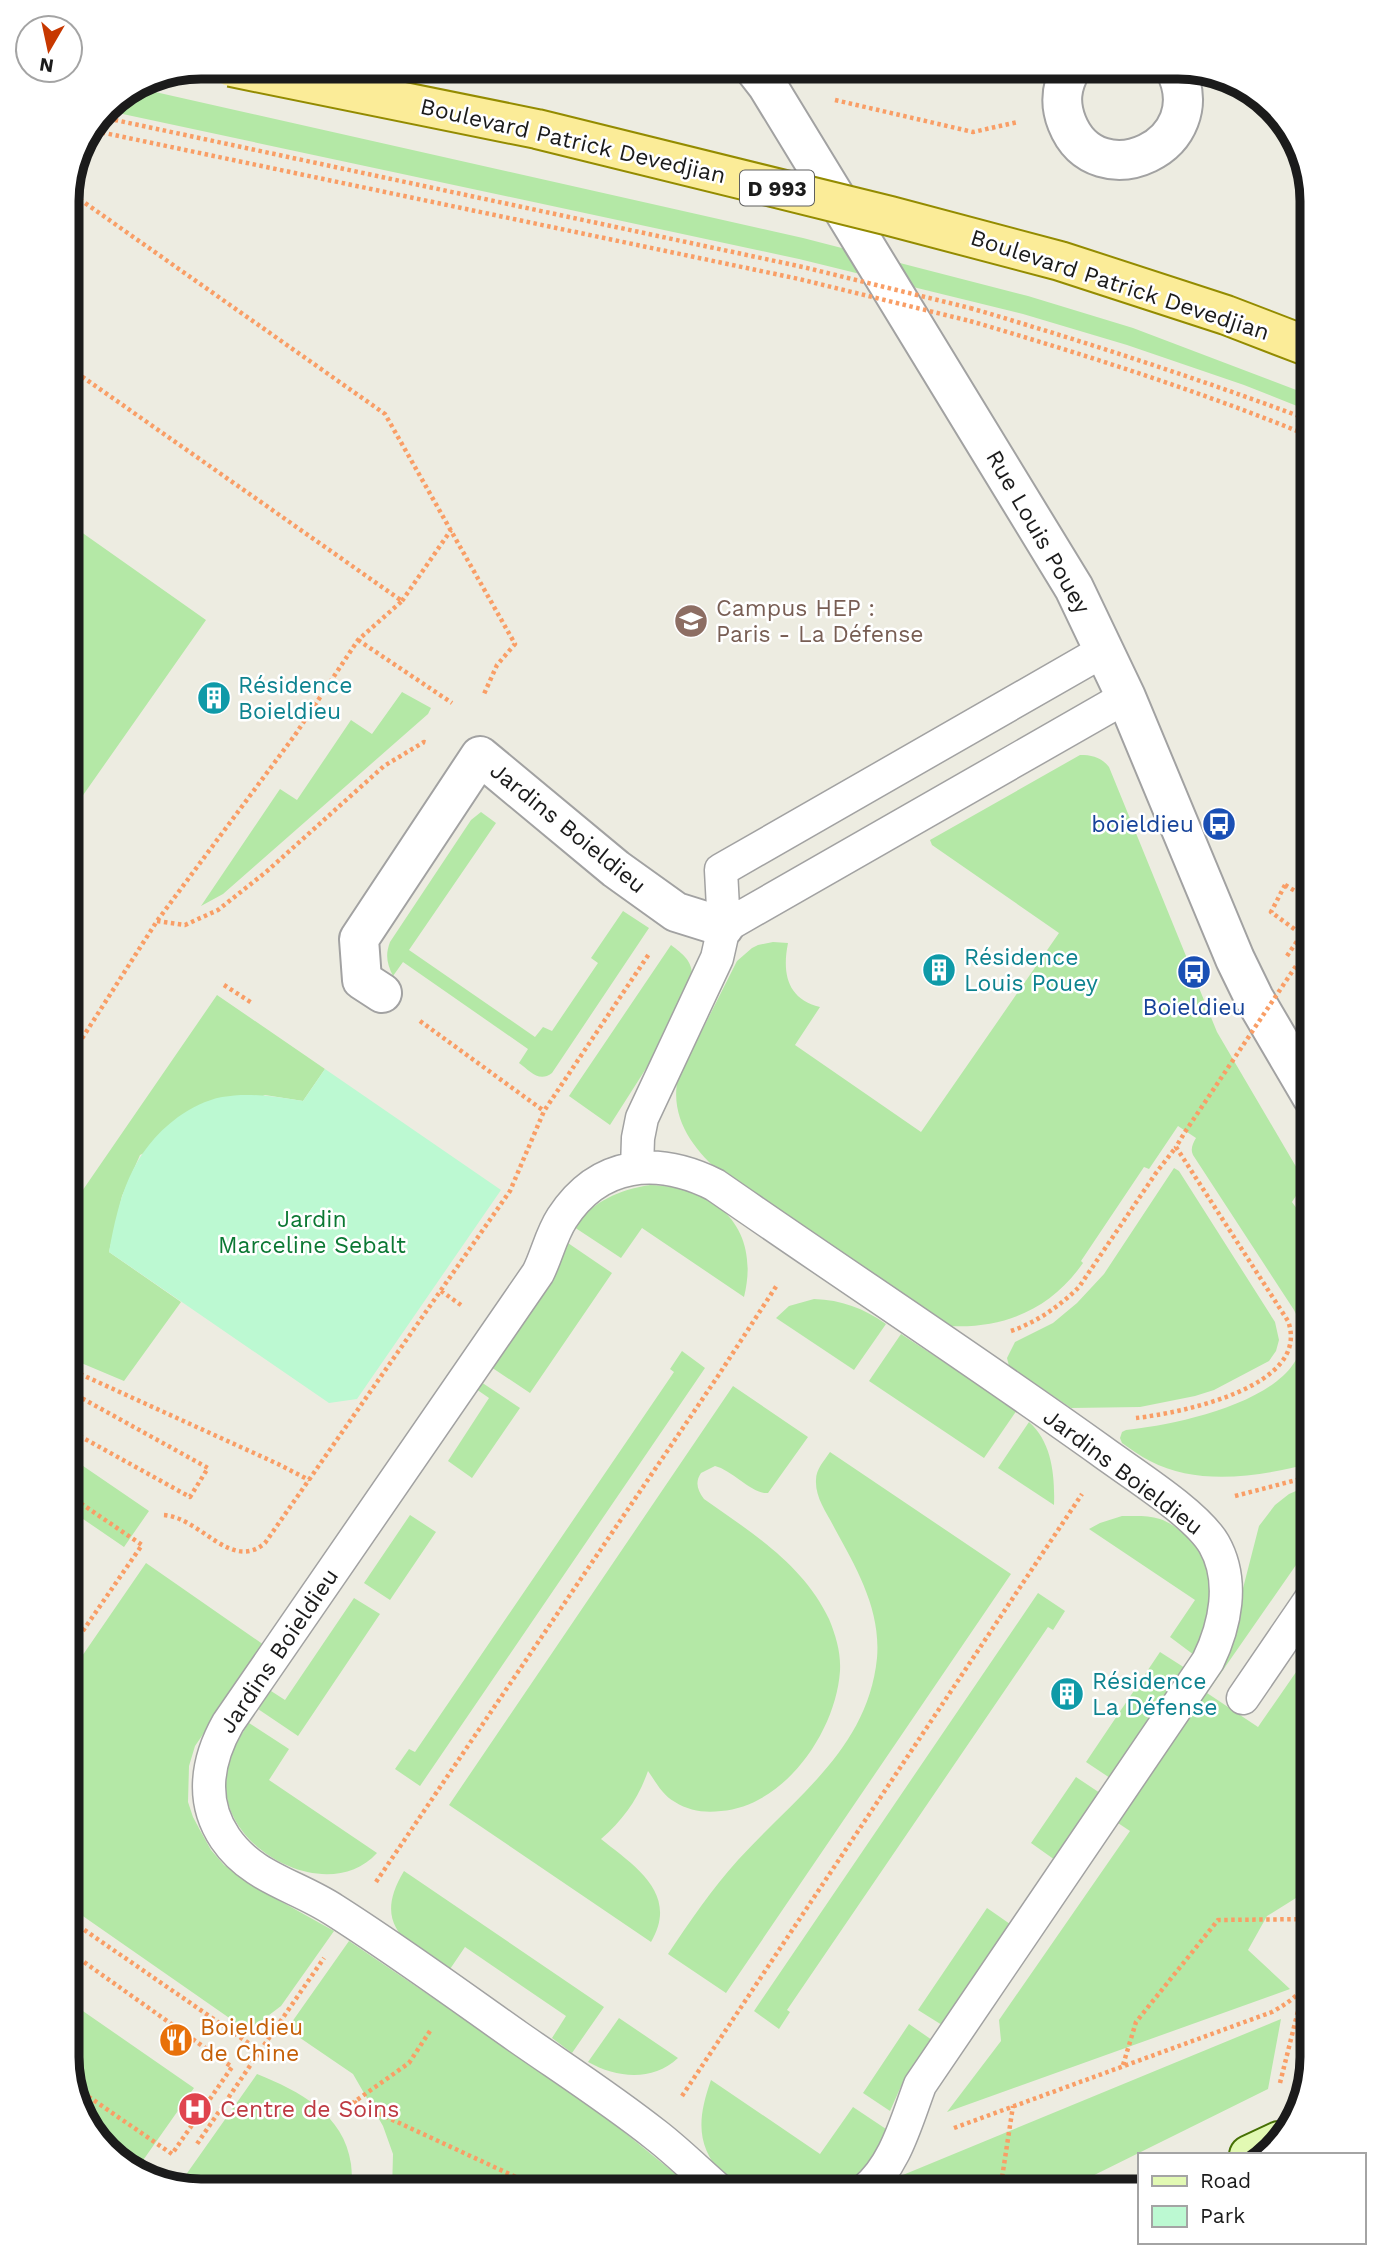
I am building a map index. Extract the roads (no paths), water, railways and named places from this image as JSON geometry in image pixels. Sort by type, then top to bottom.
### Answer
[{"type":"main road","name":"Boulevard Patrick Devedjian","points":[[294,79],[537,129],[903,219],[1060,261],[1226,315],[1300,343]]},
{"type":"street","name":"Rue Louis Pouey","points":[[762,79],[1074,588],[1126,697],[1235,959],[1254,998],[1300,1077]]},
{"type":"street","points":[[1065,79],[1061,100],[1071,132],[1085,148],[1104,158],[1128,160],[1148,155],[1166,142],[1178,125],[1183,110],[1182,89],[1178,79]]},
{"type":"street","name":"Jardins Boieldieu","points":[[382,993],[362,980],[359,939],[480,757],[616,869],[676,912],[724,927]]},
{"type":"lane","points":[[637,1168],[642,1118],[717,958],[724,927],[721,870],[1103,651]]},
{"type":"lane","points":[[724,927],[1126,697]]},
{"type":"lane","points":[[980,722],[1005,766]]},
{"type":"lane","name":"Jardins Boieldieu","points":[[706,2179],[657,2135],[456,1993],[333,1909],[258,1871],[241,1859],[226,1840],[214,1817],[208,1792],[209,1768],[217,1743],[228,1723],[538,1273],[561,1219],[576,1199],[597,1181],[637,1168],[666,1169],[698,1177],[715,1185],[1067,1427],[1185,1514],[1200,1526],[1214,1545],[1222,1566],[1227,1591],[1219,1638],[1208,1661],[920,2085],[896,2147],[877,2179]]},
{"type":"lane","points":[[1243,1698],[1300,1615]]},
{"type":"place","name":"Campus HEP : Paris - La Défense","points":[[691,621]]},
{"type":"place","name":"Résidence Boieldieu","points":[[214,698]]},
{"type":"place","name":"boieldieu","points":[[1219,824]]},
{"type":"place","name":"Résidence Louis Pouey","points":[[939,970]]},
{"type":"place","name":"Boieldieu","points":[[1194,972]]},
{"type":"place","name":"Résidence La Défense","points":[[1067,1694]]},
{"type":"place","name":"Boieldieu de Chine","points":[[176,2040]]},
{"type":"place","name":"Centre de Soins","points":[[195,2109]]},
{"type":"park label","name":"Jardin Marceline Sebalt","points":[[312,1232]]}]
